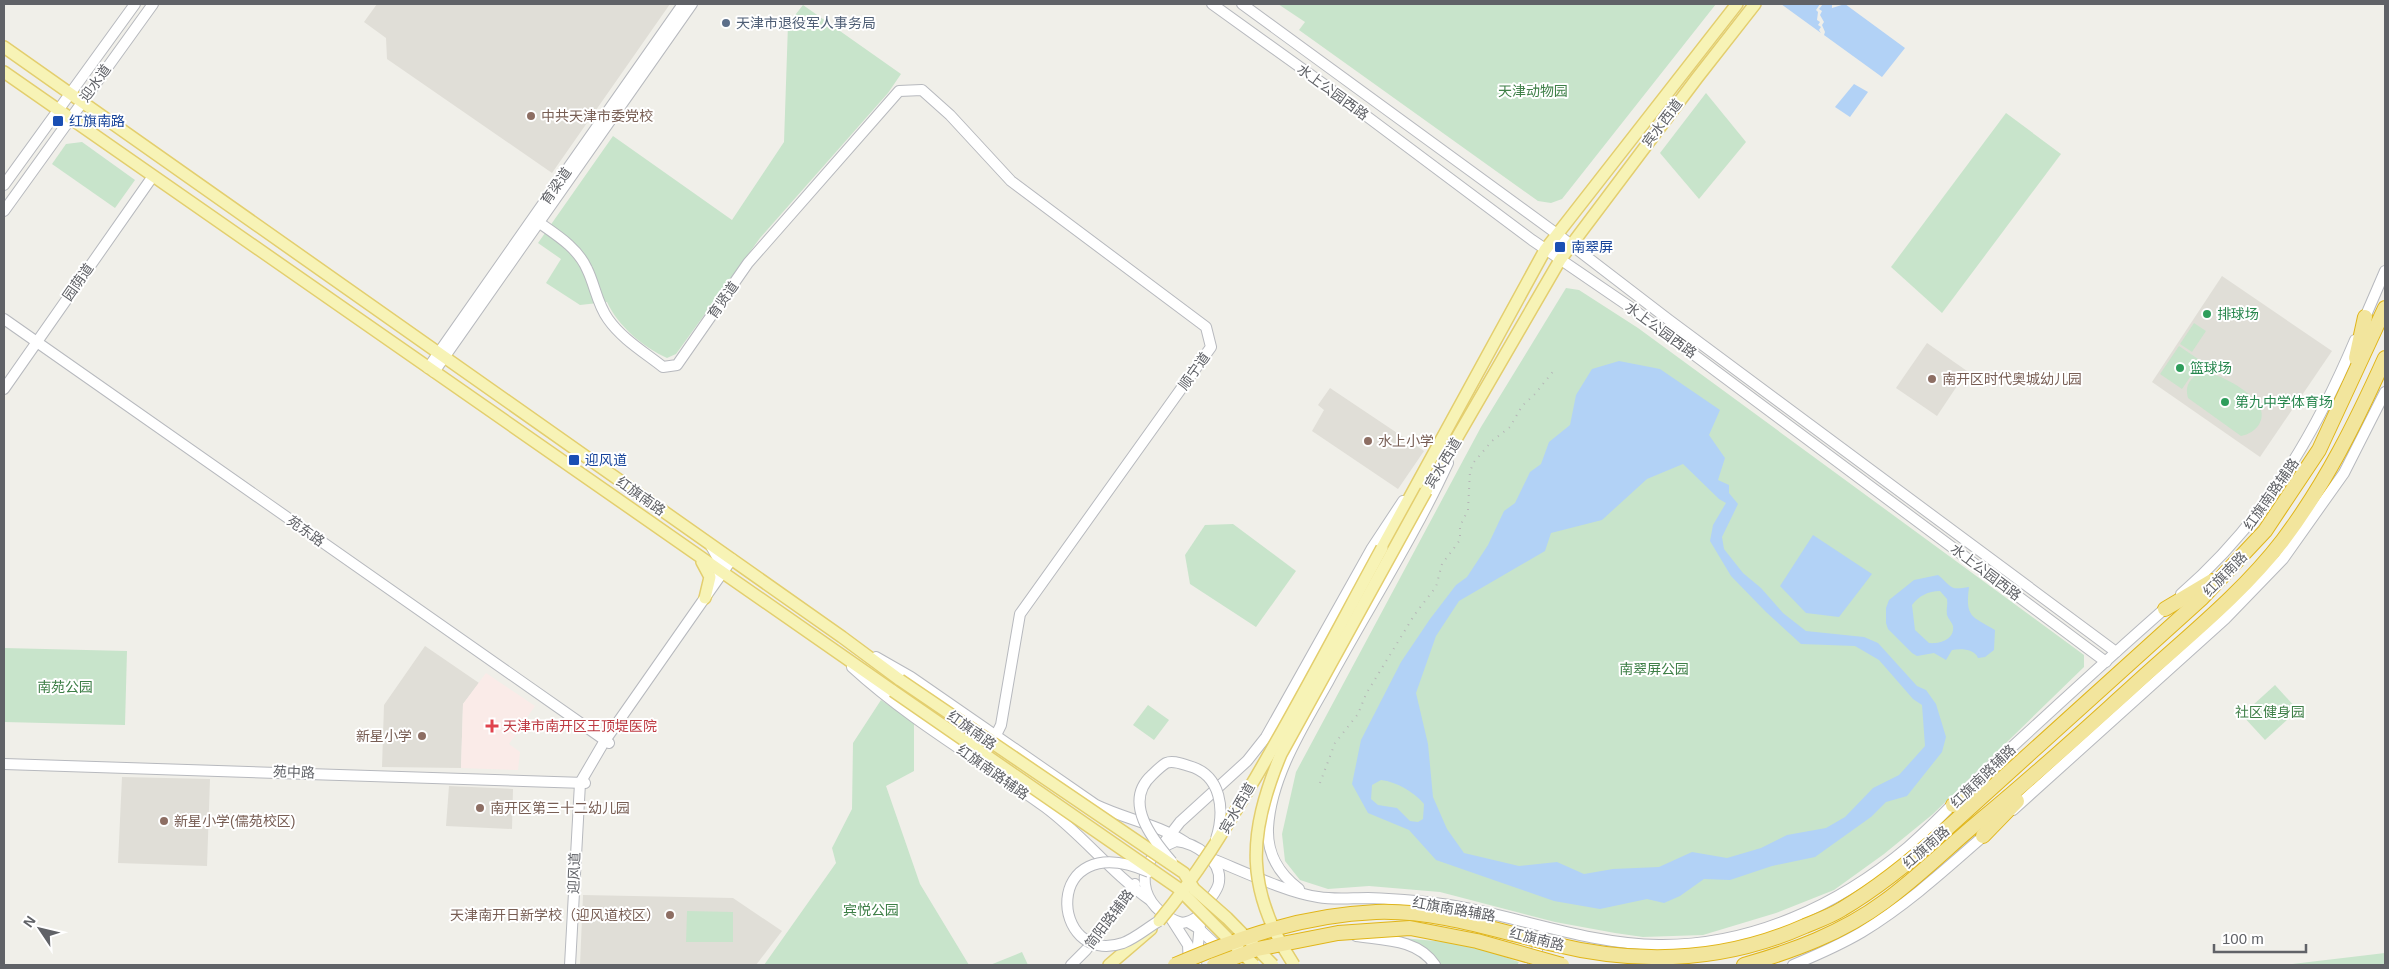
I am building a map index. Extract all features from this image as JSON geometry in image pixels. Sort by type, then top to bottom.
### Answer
[{"type":"highway","name":"红旗南路","points":[[1175,965],[1268,929],[1320,917],[1377,912],[1441,916],[1554,944],[1612,956],[1678,958],[1739,950],[1784,935],[1840,911],[1879,886],[1943,832],[2230,570],[2265,530],[2288,499],[2319,450],[2385,308]]},
{"type":"highway","points":[[2350,383],[2365,317]]},
{"type":"highway","name":"红旗南路","points":[[1744,965],[1784,954],[1835,931],[1882,903],[2027,783],[2190,634],[2235,596],[2282,541],[2316,494],[2342,451],[2385,358]]},
{"type":"highway","points":[[2368,394],[2385,370]]},
{"type":"highway","points":[[2165,608],[2230,570]]},
{"type":"highway","points":[[1953,805],[2016,765]]},
{"type":"highway","points":[[1983,836],[2024,794],[2027,783]]},
{"type":"highway","name":"红旗南路","points":[[1214,965],[1257,949],[1338,933],[1410,928],[1477,941],[1562,965]]},
{"type":"main road","name":"宾水西道","points":[[1109,965],[1164,919],[1211,855],[1278,738],[1545,250],[1737,4]]},
{"type":"main road","name":"宾水西道","points":[[1294,965],[1270,922],[1259,886],[1256,841],[1264,797],[1281,754],[1426,491],[1462,432],[1560,260],[1755,4]]},
{"type":"main road","name":"红旗南路","points":[[4,46],[441,356],[734,560],[900,680],[1184,873],[1194,889],[1227,918],[1273,965]]},
{"type":"main road","name":"红旗南路","points":[[4,72],[722,575],[1127,851],[1182,891],[1254,965]]},
{"type":"main road","points":[[696,556],[710,577],[707,599]]},
{"type":"main road","points":[[1227,918],[1260,942],[1283,965]]},
{"type":"street","name":"迎水道","points":[[4,185],[57,109],[135,4]]},
{"type":"street","name":"迎水道","points":[[4,211],[153,4]]},
{"type":"street","name":"育梁道","points":[[431,370],[536,221],[683,4]]},
{"type":"street","points":[[536,221],[692,4]]},
{"type":"street","name":"水上公园西路","points":[[1212,4],[1545,250],[1630,307],[2106,662]]},
{"type":"street","name":"水上公园西路","points":[[1242,4],[1571,244],[1669,320],[2116,652]]},
{"type":"street","name":"育贤道","points":[[536,221],[560,238],[580,257],[587,268],[602,309],[621,336],[663,367],[677,365],[748,263],[898,91],[922,90]]},
{"type":"street","name":"顺宁道","points":[[922,90],[950,115],[1011,181],[1206,327],[1211,347],[1020,614],[1001,724],[996,735]]},
{"type":"street","name":"园荫道","points":[[4,389],[153,176]]},
{"type":"street","name":"红旗南路辅路","points":[[1185,842],[1211,855],[1316,897],[1426,901],[1618,942],[1674,945],[1703,942],[1767,927],[1822,906],[1865,881],[1909,846],[1986,772],[2226,552],[2277,488],[2325,409],[2385,271]]},
{"type":"street","name":"苑东路","points":[[4,319],[35,344],[592,738],[606,743]]},
{"type":"street","name":"苑东路","points":[[4,326],[35,344],[606,743]]},
{"type":"street","points":[[1793,965],[1844,942],[1886,917],[1920,892],[2225,619],[2260,583],[2309,525],[2344,474],[2385,392]]},
{"type":"street","points":[[1306,894],[1283,875],[1275,864],[1269,848],[1268,827],[1275,793],[1284,768],[1310,713],[1421,515],[1462,432]]},
{"type":"street","name":"简阳路辅路","points":[[1071,965],[1086,950],[1180,822],[1247,761],[1266,738],[1372,548],[1417,482]]},
{"type":"street","points":[[706,541],[718,556],[722,575]]},
{"type":"street","name":"迎风道","points":[[582,785],[606,743],[618,731],[722,575],[734,560]]},
{"type":"street","name":"迎风道","points":[[572,965],[582,785],[587,768],[707,599]]},
{"type":"street","points":[[842,637],[911,677],[1096,805],[1172,834],[1185,842]]},
{"type":"street","name":"红旗南路辅路","points":[[832,650],[884,696],[1046,808],[1073,830],[1132,888],[1150,900],[1164,919]]},
{"type":"street","points":[[1184,873],[1152,836],[1143,822],[1140,809],[1141,793],[1146,780],[1167,763],[1177,762],[1195,767],[1211,780],[1219,795],[1221,813],[1211,855],[1219,872],[1219,882],[1198,928],[1194,964]]},
{"type":"street","name":"苑中路","points":[[4,766],[582,785]]},
{"type":"street","name":"苑中路","points":[[4,766],[566,782],[582,785]]},
{"type":"street","points":[[566,782],[587,768]]},
{"type":"street","points":[[1160,848],[1176,841],[1185,842]]},
{"type":"street","points":[[1182,891],[1156,875],[1120,862],[1094,864],[1081,871],[1071,884],[1068,894],[1068,916],[1074,929],[1086,940],[1105,945],[1123,943],[1164,919],[1182,923],[1188,922],[1204,912]]},
{"type":"street","points":[[1144,870],[1145,888],[1150,900]]},
{"type":"street","points":[[1164,919],[1188,945],[1194,964]]},
{"type":"street","points":[[1188,922],[1198,928],[1237,965]]},
{"type":"street","points":[[1533,925],[1541,935],[1533,965]]},
{"type":"street","points":[[1544,965],[1554,938],[1565,932]]},
{"type":"street","points":[[1338,933],[1394,941],[1417,947],[1435,965]]},
{"type":"street","points":[[1194,964],[1200,949],[1206,945],[1223,951]]},
{"type":"shaded area","name":"中共天津市委党校","points":[[377,4],[670,4],[552,173],[387,59],[386,38],[364,22]]},
{"type":"shaded area","points":[[2222,276],[2332,351],[2260,457],[2152,382]]},
{"type":"shaded area","name":"南开区时代奥城幼儿园","points":[[1927,343],[1967,371],[1937,416],[1896,388]]},
{"type":"shaded area","name":"水上小学","points":[[1330,388],[1424,451],[1398,489],[1312,431],[1324,410],[1318,405]]},
{"type":"shaded area","name":"新星小学","points":[[425,646],[479,683],[463,704],[461,768],[382,767],[384,705]]},
{"type":"shaded area","name":"天津市南开区王顶堤医院","points":[[486,673],[535,706],[509,744],[520,752],[518,770],[461,768],[463,704]]},
{"type":"shaded area","name":"新星小学(儒苑校区)","points":[[122,777],[210,779],[207,866],[118,863]]},
{"type":"shaded area","name":"南开区第三十二幼儿园","points":[[449,786],[513,789],[512,829],[446,826]]},
{"type":"shaded area","name":"天津南开日新学校（迎风道校区）","points":[[583,895],[733,898],[782,931],[756,965],[580,965]]},
{"type":"green space","name":"天津动物园","points":[[1278,4],[1716,4],[1562,199],[1551,203],[1538,201],[1299,30],[1305,22]]},
{"type":"green space","points":[[803,5],[901,74],[888,93],[760,238],[676,354],[667,358],[640,342],[624,327],[607,302],[580,305],[546,283],[561,259],[538,243],[613,136],[732,220],[784,142],[788,24]]},
{"type":"green space","points":[[1706,93],[1746,142],[1699,199],[1660,153]]},
{"type":"green space","points":[[2006,113],[2061,154],[1942,313],[1891,267]]},
{"type":"green space","points":[[82,142],[135,180],[115,208],[52,164],[66,144]]},
{"type":"green space","name":"南翠屏公园","points":[[1566,288],[1579,290],[1638,328],[2084,655],[2084,667],[1933,814],[1884,854],[1834,890],[1776,913],[1703,935],[1643,937],[1615,933],[1555,922],[1440,892],[1369,886],[1328,889],[1300,880],[1285,861],[1282,834],[1296,772],[1481,427]]},
{"type":"green space","name":"篮球场","points":[[2194,323],[2206,331],[2192,352],[2180,344]]},
{"type":"green space","name":"篮球场","points":[[2179,346],[2201,361],[2182,389],[2160,374]]},
{"type":"green space","name":"第九中学体育场","points":[[2202,372],[2225,379],[2241,388],[2255,400],[2259,405],[2262,416],[2259,425],[2255,429],[2241,436],[2188,398],[2187,389],[2189,382]]},
{"type":"green space","points":[[1233,524],[1296,571],[1256,627],[1190,584],[1185,555],[1205,525]]},
{"type":"green space","name":"南苑公园","points":[[4,648],[127,651],[125,725],[4,722]]},
{"type":"green space","name":"社区健身园","points":[[2275,685],[2298,710],[2265,740],[2242,715]]},
{"type":"green space","name":"宾悦公园","points":[[881,700],[914,722],[914,771],[886,786],[920,884],[969,965],[764,965],[836,863],[832,848],[852,809],[853,743]]},
{"type":"green space","points":[[1148,705],[1169,720],[1154,740],[1133,725]]},
{"type":"green space","points":[[687,911],[733,912],[733,942],[686,942]]},
{"type":"green space","points":[[1391,937],[1469,944],[1519,962],[1517,965],[1430,965]]},
{"type":"green space","points":[[1022,952],[1028,965],[990,965]]},
{"type":"green space","points":[[2385,953],[2385,965],[2283,965]]},
{"type":"water","points":[[1781,4],[1820,4],[1816,10],[1818,12],[1817,20],[1820,22],[1818,25],[1821,27],[1819,30],[1821,33]]},
{"type":"water","points":[[1823,4],[1832,4],[1832,8],[1845,4],[1905,48],[1882,77],[1824,35],[1825,32],[1822,25],[1824,22],[1820,15],[1822,11],[1819,9]]},
{"type":"water","points":[[1854,84],[1868,92],[1850,117],[1835,107]]},
{"type":"water","points":[[1619,361],[1660,369],[1720,410],[1709,435],[1725,458],[1718,480],[1729,485],[1729,493],[1738,504],[1722,537],[1724,549],[1743,573],[1761,588],[1783,613],[1806,631],[1864,637],[1878,643],[1917,686],[1926,690],[1936,704],[1946,737],[1942,752],[1907,796],[1886,802],[1871,817],[1815,857],[1772,866],[1730,880],[1704,879],[1680,896],[1664,903],[1647,899],[1600,909],[1554,901],[1436,860],[1409,830],[1368,813],[1352,784],[1361,740],[1401,662],[1456,585],[1467,577],[1488,545],[1504,511],[1515,503],[1530,472],[1541,464],[1549,442],[1570,425],[1576,395],[1592,369]],"holes":[[[1683,464],[1719,499],[1726,503],[1713,525],[1710,541],[1731,576],[1801,644],[1855,646],[1879,660],[1913,699],[1922,705],[1925,746],[1899,775],[1873,788],[1845,817],[1826,828],[1787,835],[1761,848],[1727,858],[1692,852],[1659,867],[1613,869],[1584,874],[1557,862],[1519,866],[1464,853],[1447,829],[1433,797],[1428,744],[1416,693],[1436,636],[1459,601],[1545,551],[1551,533],[1602,520],[1647,479]],[[1381,780],[1399,785],[1420,800],[1424,804],[1423,819],[1418,822],[1410,821],[1397,808],[1378,805],[1371,799],[1372,785]]]},
{"type":"water","points":[[1813,535],[1872,574],[1839,617],[1806,613],[1780,586]]},
{"type":"water","points":[[1938,575],[1951,587],[1969,587],[1969,611],[1981,622],[1995,630],[1994,650],[1985,657],[1978,658],[1974,653],[1967,650],[1952,650],[1946,660],[1934,653],[1917,656],[1912,653],[1888,629],[1886,608],[1889,600],[1914,580]],"holes":[[[1940,591],[1947,599],[1947,615],[1953,626],[1952,635],[1942,642],[1929,643],[1915,630],[1912,605],[1921,597],[1932,592]]]},
{"type":"railway","points":[[1320,783],[1335,743],[1358,714],[1366,694],[1415,614],[1436,587],[1442,564],[1460,540],[1460,526],[1468,510],[1470,471],[1474,462],[1492,441],[1510,427],[1522,406],[1535,394],[1555,369]]},
{"type":"place","name":"天津市退役军人事务局","points":[[726,23]]},
{"type":"place","name":"中共天津市委党校","points":[[531,116]]},
{"type":"place","name":"红旗南路","points":[[58,121]]},
{"type":"place","name":"南翠屏","points":[[1560,247]]},
{"type":"place","name":"排球场","points":[[2207,314]]},
{"type":"place","name":"篮球场","points":[[2180,368]]},
{"type":"place","name":"南开区时代奥城幼儿园","points":[[1932,379]]},
{"type":"place","name":"第九中学体育场","points":[[2225,402]]},
{"type":"place","name":"水上小学","points":[[1368,441]]},
{"type":"place","name":"迎风道","points":[[574,460]]},
{"type":"place","name":"天津市南开区王顶堤医院","points":[[492,726]]},
{"type":"place","name":"新星小学","points":[[422,736]]},
{"type":"place","name":"南开区第三十二幼儿园","points":[[480,808]]},
{"type":"place","name":"新星小学(儒苑校区)","points":[[164,821]]},
{"type":"place","name":"天津南开日新学校（迎风道校区）","points":[[670,915]]}]
